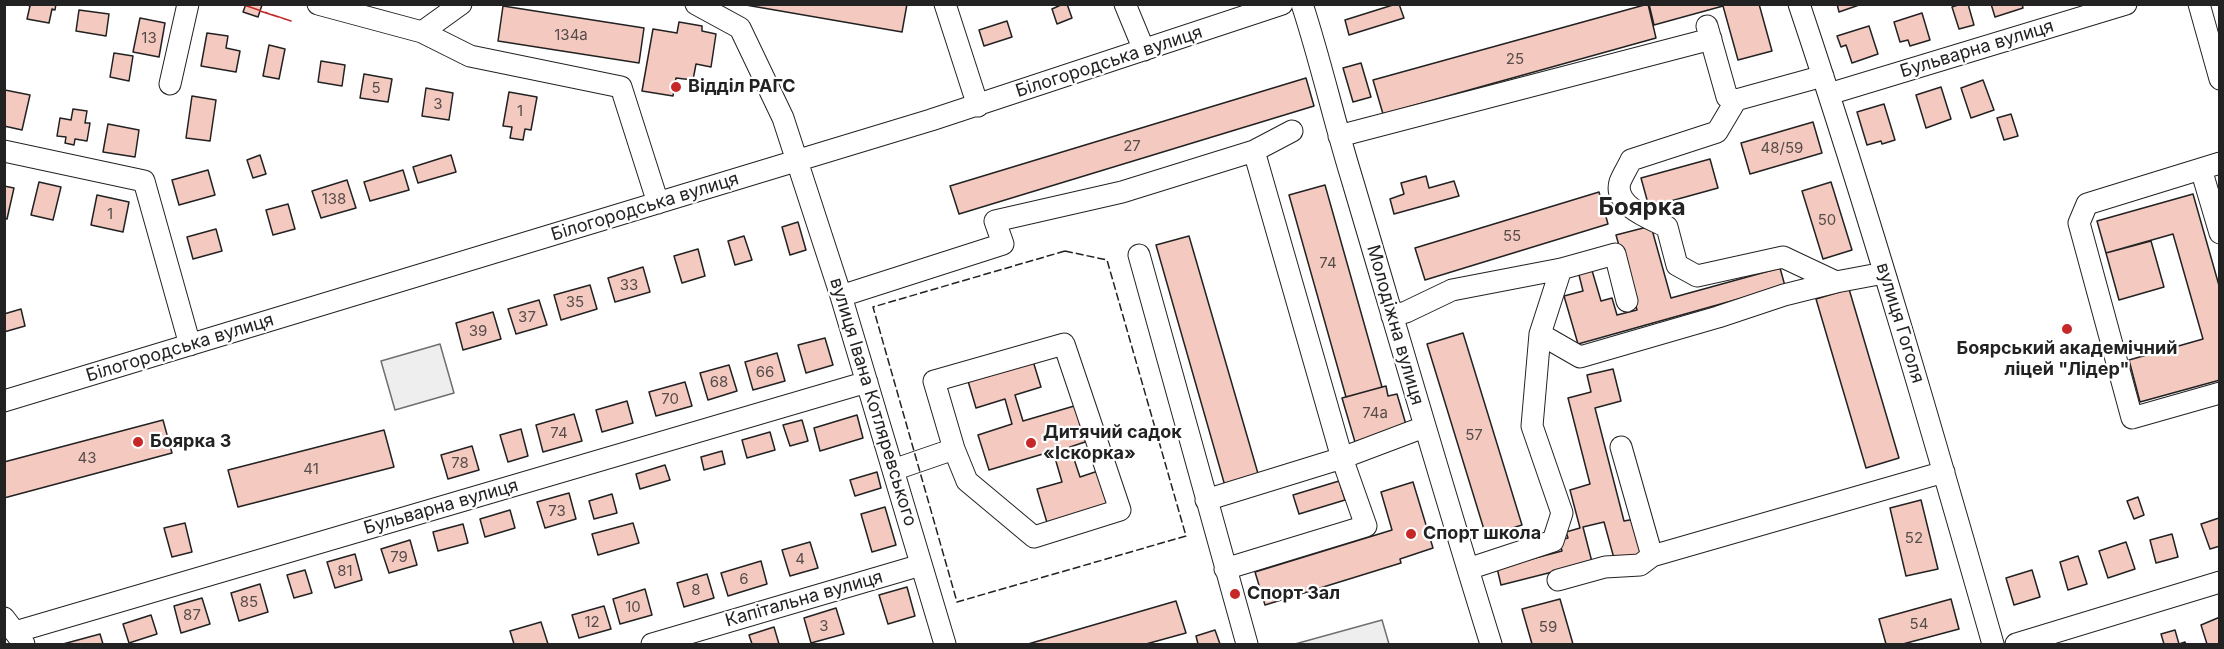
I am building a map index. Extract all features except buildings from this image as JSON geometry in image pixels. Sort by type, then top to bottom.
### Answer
[{"type":"street","points":[[170,84],[188,4]]},
{"type":"street","points":[[318,4],[422,32],[470,56],[621,87],[658,203]]},
{"type":"street","points":[[422,32],[461,4]]},
{"type":"street","name":"вулиця Івана Котляревського","points":[[696,4],[740,28],[783,118],[841,296],[945,645]]},
{"type":"street","points":[[945,4],[978,106]]},
{"type":"street","points":[[1125,4],[1144,50]]},
{"type":"street","name":"Білогородська вулиця","points":[[4,402],[978,106],[1282,4]]},
{"type":"street","name":"Молодіжна вулиця","points":[[1302,4],[1424,427],[1491,645]]},
{"type":"street","name":"вулиця Гоголя","points":[[1799,4],[1884,273],[1993,645]]},
{"type":"street","name":"Бульварна вулиця","points":[[1736,100],[1826,85],[2126,4]]},
{"type":"street","points":[[2199,4],[2220,79]]},
{"type":"street","points":[[1339,136],[1709,33],[1727,97],[1736,100],[1717,132],[1631,160],[1619,183],[1623,199],[1638,212],[1667,227],[1677,265],[1696,276],[1783,257],[1836,282]]},
{"type":"street","points":[[841,296],[1003,244],[995,221],[1122,192],[1254,151],[1292,131]]},
{"type":"street","points":[[4,151],[144,181],[190,345]]},
{"type":"street","points":[[1225,569],[1366,526],[1342,458],[1254,151]]},
{"type":"street","points":[[2220,233],[2210,166],[2087,204],[2079,223],[2132,418],[2220,393]]},
{"type":"street","points":[[1392,315],[1406,312],[1452,290],[1561,269],[1615,254],[1627,301]]},
{"type":"street","points":[[1139,255],[1247,645]]},
{"type":"street","points":[[1468,569],[1553,541],[1562,513],[1532,426],[1540,334],[1561,269]]},
{"type":"street","points":[[1540,334],[1580,357],[1718,317],[1784,295],[1884,273]]},
{"type":"street","points":[[1064,344],[1120,510],[1034,537],[967,481],[954,449],[934,381],[1064,344]]},
{"type":"street","name":"Бульварна вулиця","points":[[15,631],[867,382]]},
{"type":"street","points":[[1206,500],[1342,458],[1424,427]]},
{"type":"street","points":[[1621,447],[1652,556]]},
{"type":"street","points":[[893,470],[954,449]]},
{"type":"street","points":[[1558,580],[1605,567],[1640,565],[1652,556],[1944,472]]},
{"type":"street","name":"Капітальна вулиця","points":[[652,645],[921,565]]},
{"type":"street","points":[[2016,645],[2220,582]]},
{"type":"shaded area","points":[[440,344],[454,393],[395,410],[381,361]]},
{"type":"shaded area","points":[[1382,620],[1389,644],[1295,644]]},
{"type":"fence","points":[[1065,251],[1107,260],[1186,536],[957,602],[873,307],[1065,251]]},
{"type":"power","points":[[241,4],[291,21],[260,11]]},
{"type":"place","name":"Відділ РАГС","points":[[676,87]]},
{"type":"place","name":"Боярський академічний ліцей \"Лідер\"","points":[[2067,329]]},
{"type":"place","name":"Боярка 3","points":[[138,442]]},
{"type":"place","name":"Дитячий садок «Іскорка»","points":[[1031,443]]},
{"type":"place","name":"Спорт школа","points":[[1411,534]]},
{"type":"place","name":"Спорт Зал","points":[[1235,594]]},
{"type":"district","name":"Боярка","points":[[1642,208]]}]
